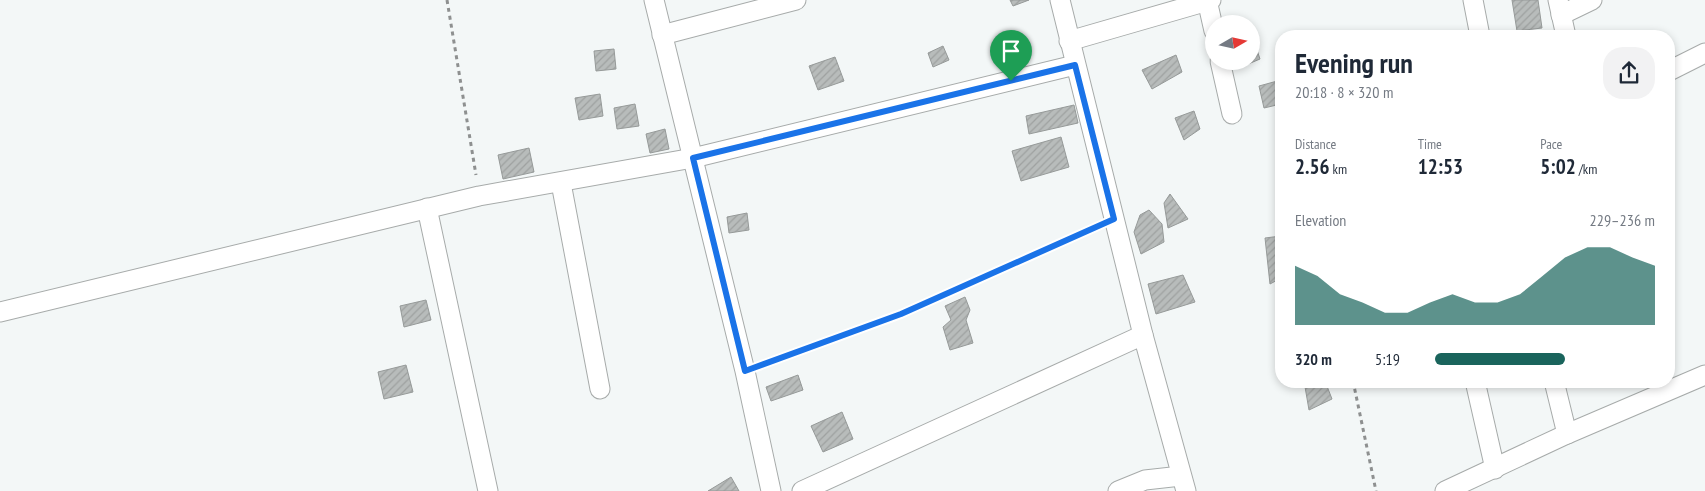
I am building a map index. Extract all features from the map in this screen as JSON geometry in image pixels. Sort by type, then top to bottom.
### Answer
[{"type":"street","points":[[654,0],[745,371],[770,491]]},
{"type":"street","points":[[662,35],[796,0]]},
{"type":"street","points":[[1060,0],[1143,335],[1184,484],[1145,480],[1118,491]]},
{"type":"street","points":[[1069,41],[1208,0],[1211,15]]},
{"type":"street","points":[[1473,0],[1479,30]]},
{"type":"street","points":[[1564,30],[1559,8],[1592,0]]},
{"type":"street","points":[[1675,68],[1705,53]]},
{"type":"street","points":[[0,312],[479,196],[561,183],[693,158],[1075,65]]},
{"type":"street","points":[[1222,70],[1232,114]]},
{"type":"street","points":[[561,183],[600,389]]},
{"type":"street","points":[[427,208],[488,491]]},
{"type":"street","points":[[802,491],[1143,335]]},
{"type":"street","points":[[1675,382],[1705,375]]},
{"type":"street","points":[[1477,388],[1495,469]]},
{"type":"street","points":[[1556,388],[1567,434]]},
{"type":"street","points":[[1445,491],[1567,434],[1647,389]]},
{"type":"path","points":[[447,0],[479,196]]},
{"type":"path","points":[[745,371],[901,314],[1114,219]]},
{"type":"path","points":[[1354,388],[1376,491]]},
{"type":"building","points":[[1010,0],[1029,0],[1013,6]]},
{"type":"building","points":[[1512,0],[1538,0],[1542,28],[1517,30]]},
{"type":"building","points":[[943,46],[949,60],[933,67],[928,53]]},
{"type":"building","points":[[614,49],[616,69],[596,71],[594,51]]},
{"type":"building","points":[[1176,55],[1182,72],[1152,89],[1142,70]]},
{"type":"building","points":[[835,57],[844,81],[818,90],[809,66]]},
{"type":"building","points":[[1275,82],[1275,105],[1264,108],[1259,86]]},
{"type":"building","points":[[600,94],[603,116],[579,120],[575,98]]},
{"type":"building","points":[[635,104],[639,126],[617,129],[614,108]]},
{"type":"building","points":[[1074,105],[1078,123],[1029,134],[1026,116]]},
{"type":"building","points":[[1194,111],[1200,129],[1184,140],[1175,118]]},
{"type":"building","points":[[665,129],[669,149],[650,153],[646,134]]},
{"type":"building","points":[[1061,137],[1069,167],[1021,181],[1012,151]]},
{"type":"building","points":[[529,148],[534,172],[503,179],[498,155]]},
{"type":"building","points":[[1170,194],[1188,219],[1168,228],[1164,203]]},
{"type":"building","points":[[1149,210],[1162,224],[1164,242],[1141,254],[1134,232],[1140,215]]},
{"type":"building","points":[[747,213],[749,230],[729,233],[727,217]]},
{"type":"building","points":[[1275,237],[1275,281],[1270,284],[1265,238]]},
{"type":"building","points":[[1183,275],[1195,302],[1156,314],[1148,284]]},
{"type":"building","points":[[965,297],[970,310],[966,320],[973,343],[950,350],[943,327],[951,320],[945,306]]},
{"type":"building","points":[[426,300],[431,320],[404,327],[400,306]]},
{"type":"building","points":[[406,365],[413,392],[384,399],[378,372]]},
{"type":"building","points":[[798,375],[803,390],[771,401],[766,387]]},
{"type":"building","points":[[1305,388],[1328,388],[1332,399],[1309,410]]},
{"type":"building","points":[[842,412],[853,439],[823,452],[811,426]]},
{"type":"building","points":[[731,477],[739,491],[708,491]]},
{"type":"route","points":[[1075,65],[1114,219],[901,314],[859,331],[745,371],[693,158],[1011,81],[1075,65]]}]
